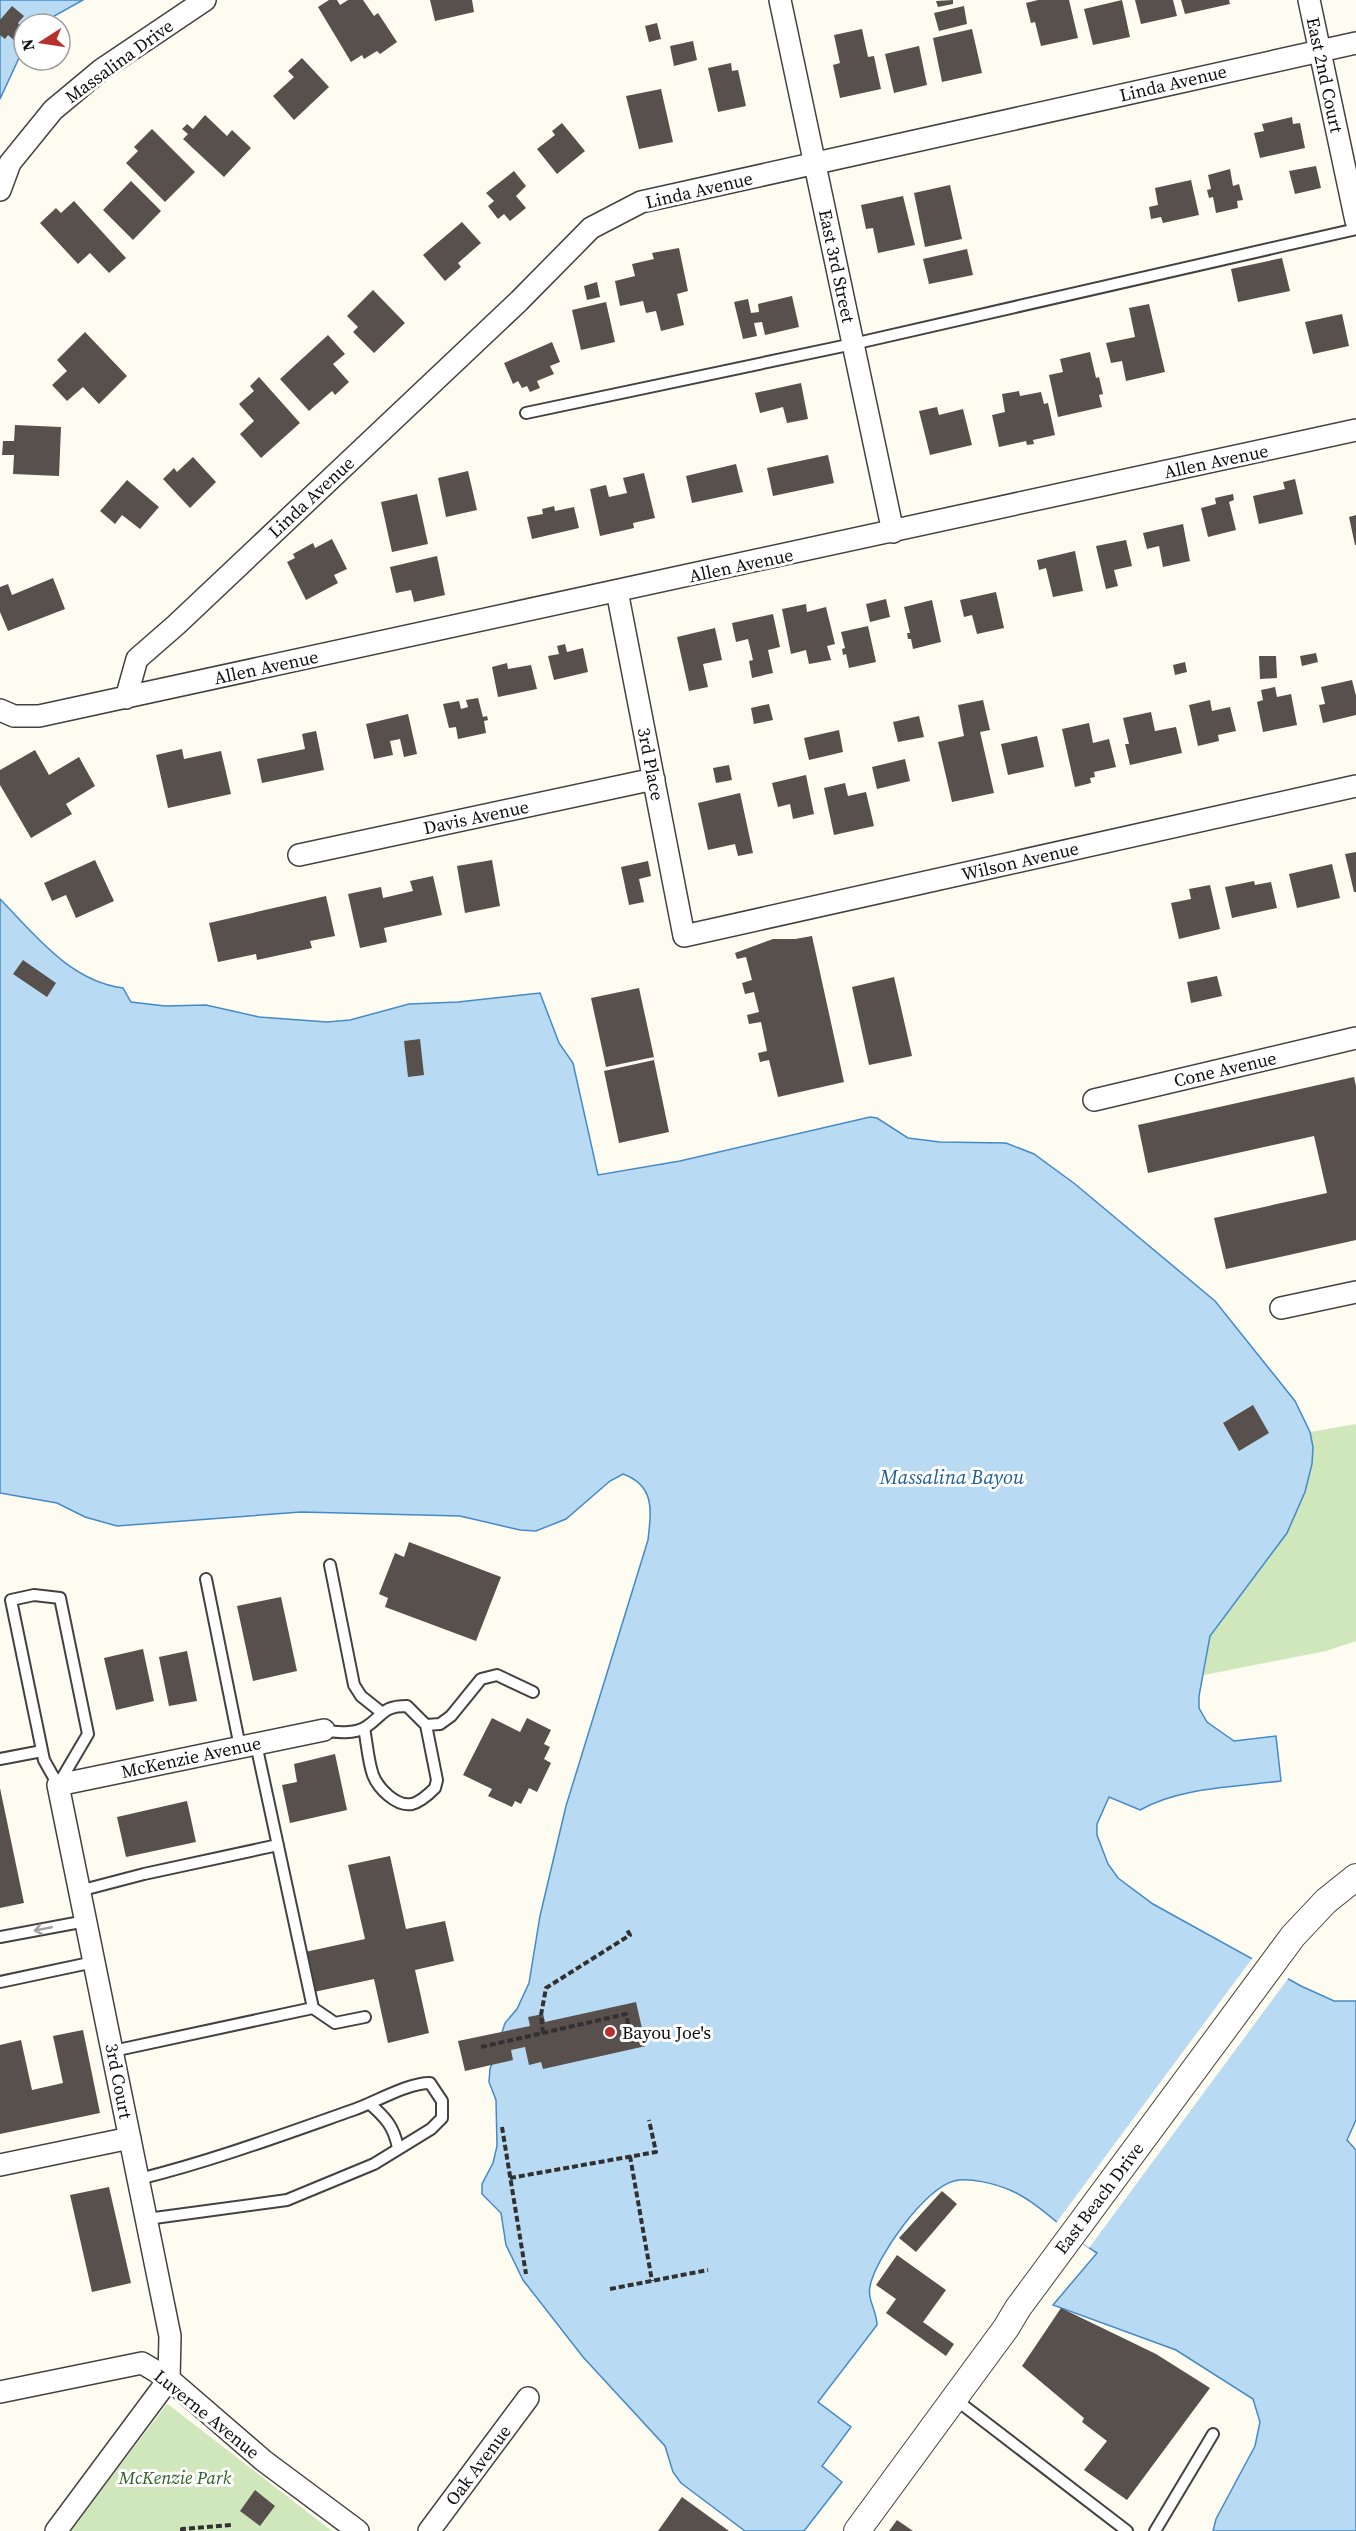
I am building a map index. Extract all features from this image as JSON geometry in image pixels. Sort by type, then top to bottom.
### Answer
[{"type":"street","name":"Massalina Drive","points":[[0,190],[10,163],[53,110],[101,70],[205,0]]},
{"type":"street","name":"East 3rd Street","points":[[780,0],[893,532]]},
{"type":"street","name":"East 2nd Court","points":[[1309,0],[1356,221]]},
{"type":"street","name":"Linda Avenue","points":[[126,698],[136,660],[519,302],[591,228],[641,202],[1356,43]]},
{"type":"street","name":"Allen Avenue","points":[[126,698],[1356,430]]},
{"type":"street","name":"3rd Place","points":[[617,591],[684,936]]},
{"type":"street","points":[[0,710],[14,716],[39,716],[126,698]]},
{"type":"street","name":"Davis Avenue","points":[[299,855],[654,779]]},
{"type":"street","name":"Wilson Avenue","points":[[684,936],[1356,786]]},
{"type":"street","name":"Cone Avenue","points":[[1094,1100],[1356,1038]]},
{"type":"street","points":[[1281,1308],[1356,1292]]},
{"type":"street","name":"McKenzie Avenue","points":[[58,1785],[324,1730]]},
{"type":"street","name":"3rd Court","points":[[58,1785],[170,2336],[169,2379]]},
{"type":"street","name":"East Beach Drive","points":[[857,2531],[955,2399],[1006,2328],[1018,2307],[1275,1961],[1318,1908],[1356,1877]]},
{"type":"street","points":[[0,2165],[130,2138]]},
{"type":"street","name":"Luverne Avenue","points":[[0,2392],[142,2363],[169,2379],[264,2461],[358,2531]]},
{"type":"street","points":[[56,2531],[169,2379]]},
{"type":"street","name":"Oak Avenue","points":[[429,2531],[528,2398]]},
{"type":"lane","points":[[526,413],[853,344],[1356,229]]},
{"type":"lane","points":[[330,1565],[354,1685],[361,1696],[381,1712]]},
{"type":"lane","points":[[206,1580],[248,1746],[278,1845],[313,2008],[335,2023],[364,2017]]},
{"type":"lane","points":[[34,1595],[60,1598],[88,1734],[58,1785],[44,1760],[5,1598],[34,1595]]},
{"type":"lane","points":[[426,1725],[440,1724],[451,1716],[481,1679],[497,1675],[532,1692]]},
{"type":"lane","points":[[324,1730],[336,1733],[364,1728],[390,1707],[407,1706],[426,1725],[437,1780],[435,1788],[413,1804],[402,1804],[389,1796],[373,1774],[364,1728]]},
{"type":"lane","points":[[0,1759],[42,1751]]},
{"type":"lane","points":[[80,1892],[144,1874],[278,1845]]},
{"type":"lane","points":[[0,1937],[86,1921]]},
{"type":"lane","points":[[0,1982],[94,1962]]},
{"type":"lane","points":[[113,2051],[313,2008]]},
{"type":"lane","points":[[139,2179],[184,2168],[370,2104],[418,2083],[430,2084],[442,2101],[442,2118],[431,2129],[374,2164],[287,2200],[147,2219]]},
{"type":"lane","points":[[370,2104],[388,2120],[395,2132],[398,2148]]},
{"type":"lane","points":[[955,2399],[1127,2531]]},
{"type":"lane","points":[[1155,2531],[1213,2434]]},
{"type":"path","points":[[543,2033],[541,2015],[546,1988],[630,1935],[626,1928]]},
{"type":"path","points":[[481,2047],[626,2014],[632,2042]]},
{"type":"path","points":[[510,2178],[656,2151],[649,2120]]},
{"type":"path","points":[[502,2127],[526,2274]]},
{"type":"path","points":[[630,2156],[652,2281]]},
{"type":"path","points":[[610,2289],[708,2270]]},
{"type":"path","points":[[182,2531],[231,2525]]},
{"type":"green space","points":[[1356,1424],[1356,1641],[1326,1651],[1204,1675],[1210,1636],[1287,1533],[1313,1447],[1310,1432]]},
{"type":"green space","name":"McKenzie Park","points":[[167,2404],[169,2405],[332,2531],[70,2531]]},
{"type":"water","points":[[0,0],[83,0],[62,12],[12,12],[12,72],[0,99]]},
{"type":"water","name":"Massalina Bayou","points":[[0,899],[40,941],[70,966],[104,984],[123,988],[131,1002],[165,1006],[206,1005],[259,1017],[327,1022],[350,1020],[409,1004],[458,1002],[540,993],[559,1043],[573,1063],[598,1175],[680,1161],[870,1117],[877,1118],[908,1138],[940,1142],[1006,1143],[1034,1154],[1075,1184],[1215,1301],[1295,1401],[1310,1432],[1313,1447],[1312,1464],[1305,1492],[1287,1533],[1210,1636],[1199,1696],[1199,1708],[1207,1722],[1234,1741],[1276,1736],[1281,1781],[1190,1792],[1156,1802],[1140,1810],[1109,1797],[1097,1824],[1097,1835],[1108,1864],[1118,1878],[1153,1904],[1301,1986],[1334,2001],[1356,2001],[1356,2120],[1347,2140],[1356,2150],[1356,2531],[1213,2531],[1216,2519],[1255,2446],[1260,2422],[1253,2399],[1176,2350],[1053,2305],[1097,2253],[1023,2197],[999,2186],[967,2180],[954,2181],[942,2186],[929,2196],[903,2225],[874,2273],[869,2291],[877,2325],[818,2402],[851,2427],[822,2466],[842,2482],[804,2531],[745,2531],[681,2483],[673,2472],[665,2446],[583,2357],[523,2280],[506,2245],[501,2213],[482,2194],[482,2184],[493,2163],[497,2146],[496,2100],[489,2082],[490,2069],[505,2023],[517,2009],[529,1983],[540,1916],[566,1806],[648,1540],[650,1510],[646,1493],[634,1479],[623,1474],[610,1481],[566,1519],[536,1531],[520,1530],[460,1516],[301,1512],[117,1526],[85,1517],[57,1503],[0,1493]]},
{"type":"pier","points":[[1254,1956],[1290,1976],[1089,2248],[1056,2223]]},
{"type":"building","points":[[329,0],[337,0],[340,5],[348,0],[363,0],[374,16],[378,13],[397,42],[380,54],[377,51],[364,59],[362,55],[351,62],[318,7]]},
{"type":"building","points":[[430,0],[472,0],[474,12],[435,21]]},
{"type":"building","points":[[953,0],[953,4],[938,7],[936,1]]},
{"type":"building","points":[[1038,0],[1069,0],[1078,38],[1041,46],[1035,22],[1031,23],[1026,3]]},
{"type":"building","points":[[1122,0],[1130,37],[1093,45],[1084,9]]},
{"type":"building","points":[[1135,0],[1173,0],[1177,16],[1141,24]]},
{"type":"building","points":[[1181,0],[1229,0],[1230,4],[1185,14]]},
{"type":"building","points":[[12,6],[19,12],[12,12],[12,38],[8,35],[5,39],[0,35],[0,20]]},
{"type":"building","points":[[964,6],[967,24],[939,31],[934,13]]},
{"type":"building","points":[[657,23],[661,39],[649,42],[645,26]]},
{"type":"building","points":[[862,29],[868,57],[874,56],[881,89],[840,98],[833,65],[840,63],[834,35]]},
{"type":"building","points":[[972,29],[982,73],[942,82],[933,38]]},
{"type":"building","points":[[693,41],[697,60],[674,66],[670,46]]},
{"type":"building","points":[[919,46],[927,85],[894,93],[885,54]]},
{"type":"building","points":[[302,58],[329,87],[294,120],[273,96],[294,77],[288,71]]},
{"type":"building","points":[[731,63],[732,71],[738,70],[746,106],[718,112],[708,68]]},
{"type":"building","points":[[661,89],[673,142],[639,149],[626,96]]},
{"type":"building","points":[[205,115],[227,136],[232,130],[251,148],[224,177],[183,139],[188,134],[182,129],[187,124],[193,129]]},
{"type":"building","points":[[1292,117],[1293,124],[1300,123],[1305,148],[1260,158],[1254,133],[1264,131],[1262,124]]},
{"type":"building","points":[[562,123],[585,151],[557,174],[537,149],[555,135],[552,131]]},
{"type":"building","points":[[152,129],[195,172],[165,202],[126,163],[138,151],[134,147]]},
{"type":"building","points":[[1316,166],[1321,188],[1295,194],[1289,171]]},
{"type":"building","points":[[1230,169],[1233,186],[1239,184],[1243,200],[1237,201],[1238,208],[1216,213],[1213,197],[1209,198],[1207,190],[1211,189],[1208,175]]},
{"type":"building","points":[[514,171],[526,186],[516,196],[526,208],[510,221],[504,214],[498,219],[488,206],[494,201],[486,193]]},
{"type":"building","points":[[1191,180],[1199,215],[1163,223],[1161,217],[1151,219],[1149,207],[1158,205],[1155,188]]},
{"type":"building","points":[[131,181],[161,211],[133,240],[103,210]]},
{"type":"building","points":[[950,185],[962,239],[925,247],[914,193]]},
{"type":"building","points":[[903,196],[915,245],[878,253],[873,228],[866,229],[861,205]]},
{"type":"building","points":[[74,201],[126,258],[109,273],[90,253],[78,264],[40,223],[56,208],[61,213]]},
{"type":"building","points":[[462,222],[481,243],[458,263],[461,267],[445,281],[423,255]]},
{"type":"building","points":[[679,248],[688,291],[677,294],[684,325],[661,331],[656,311],[646,313],[643,301],[620,306],[615,281],[635,276],[632,264],[654,259],[652,253]]},
{"type":"building","points":[[967,249],[973,275],[929,284],[923,259]]},
{"type":"building","points":[[1282,258],[1290,291],[1238,302],[1231,269]]},
{"type":"building","points":[[597,282],[600,297],[587,300],[584,286]]},
{"type":"building","points":[[373,290],[405,323],[374,353],[353,332],[358,327],[347,316]]},
{"type":"building","points":[[792,296],[799,327],[765,335],[762,322],[754,323],[757,336],[743,339],[734,302],[748,299],[751,313],[759,312],[758,304]]},
{"type":"building","points":[[606,302],[615,342],[581,350],[572,310]]},
{"type":"building","points":[[1149,304],[1165,372],[1126,381],[1122,361],[1111,363],[1106,343],[1135,337],[1129,308]]},
{"type":"building","points":[[1342,314],[1349,346],[1313,354],[1305,322]]},
{"type":"building","points":[[85,332],[127,376],[99,404],[83,387],[67,401],[52,385],[67,371],[57,360]]},
{"type":"building","points":[[328,335],[345,354],[333,364],[349,382],[335,395],[332,391],[309,411],[280,379]]},
{"type":"building","points":[[552,342],[560,362],[550,366],[554,374],[537,381],[540,388],[530,392],[527,386],[522,388],[518,381],[513,384],[504,363]]},
{"type":"building","points":[[1090,352],[1096,378],[1099,377],[1103,394],[1099,395],[1102,407],[1058,417],[1049,375],[1063,372],[1060,359]]},
{"type":"building","points":[[259,377],[300,423],[261,458],[240,434],[254,421],[239,404],[254,391],[250,386]]},
{"type":"building","points":[[801,383],[808,419],[787,423],[783,407],[760,413],[755,393]]},
{"type":"building","points":[[1019,391],[1020,396],[1041,392],[1044,404],[1048,403],[1055,435],[1033,440],[1034,444],[1027,445],[1026,441],[999,447],[992,415],[1005,412],[1002,394]]},
{"type":"building","points":[[937,407],[939,415],[963,409],[972,445],[930,455],[919,411]]},
{"type":"building","points":[[15,425],[61,427],[59,476],[13,474],[14,455],[2,455],[3,441],[14,441]]},
{"type":"building","points":[[828,455],[834,483],[773,496],[767,468]]},
{"type":"building","points":[[193,457],[216,482],[190,508],[163,479],[174,468],[177,472]]},
{"type":"building","points":[[736,464],[743,492],[692,503],[686,476]]},
{"type":"building","points":[[468,471],[477,510],[446,517],[438,478]]},
{"type":"building","points":[[644,473],[655,518],[633,523],[634,528],[600,536],[590,489],[606,485],[609,497],[627,493],[623,478]]},
{"type":"building","points":[[1295,479],[1303,514],[1259,524],[1253,496],[1285,489],[1283,482]]},
{"type":"building","points":[[127,480],[159,507],[140,529],[122,515],[115,524],[100,511]]},
{"type":"building","points":[[417,494],[428,544],[392,552],[381,502]]},
{"type":"building","points":[[1233,494],[1234,500],[1229,502],[1236,530],[1208,537],[1201,508],[1216,504],[1215,498]]},
{"type":"building","points":[[554,506],[555,511],[574,507],[579,528],[532,539],[527,517],[543,514],[542,509]]},
{"type":"building","points":[[1356,515],[1356,545],[1355,545],[1349,517]]},
{"type":"building","points":[[1183,524],[1190,561],[1163,567],[1159,546],[1147,549],[1143,533]]},
{"type":"building","points":[[332,539],[347,569],[334,575],[338,583],[306,600],[287,562],[295,558],[293,554],[313,543],[315,548]]},
{"type":"building","points":[[1126,540],[1132,566],[1114,570],[1118,586],[1106,589],[1096,546]]},
{"type":"building","points":[[1075,551],[1083,591],[1053,597],[1046,568],[1039,570],[1037,560]]},
{"type":"building","points":[[437,556],[445,595],[414,602],[411,590],[396,593],[390,567]]},
{"type":"building","points":[[53,578],[65,609],[8,631],[0,612],[0,587],[8,584],[12,595]]},
{"type":"building","points":[[996,592],[1004,628],[977,634],[972,615],[964,617],[960,600]]},
{"type":"building","points":[[886,599],[890,617],[870,622],[866,604]]},
{"type":"building","points":[[932,600],[941,642],[913,649],[911,639],[908,639],[907,633],[910,633],[904,607]]},
{"type":"building","points":[[806,604],[807,612],[826,607],[835,644],[827,646],[831,660],[809,664],[806,650],[791,654],[782,609]]},
{"type":"building","points":[[773,614],[780,647],[768,650],[773,673],[752,678],[749,661],[753,660],[748,639],[736,642],[732,623]]},
{"type":"building","points":[[868,626],[876,662],[849,668],[846,654],[843,655],[842,649],[845,648],[841,632]]},
{"type":"building","points":[[715,628],[722,660],[703,664],[708,687],[689,691],[677,637]]},
{"type":"building","points":[[565,644],[567,652],[583,648],[588,672],[554,680],[548,656],[559,654],[557,646]]},
{"type":"building","points":[[1316,653],[1318,662],[1302,666],[1300,656]]},
{"type":"building","points":[[1259,656],[1276,656],[1277,678],[1260,679]]},
{"type":"building","points":[[1185,662],[1187,672],[1175,675],[1173,665]]},
{"type":"building","points":[[507,663],[508,669],[531,665],[537,689],[498,697],[492,667]]},
{"type":"building","points":[[1352,680],[1356,696],[1356,715],[1323,723],[1319,705],[1325,704],[1321,687]]},
{"type":"building","points":[[1275,687],[1277,697],[1291,694],[1297,725],[1263,732],[1257,702],[1263,700],[1261,690]]},
{"type":"building","points":[[478,698],[483,717],[487,716],[488,720],[484,721],[486,733],[458,739],[456,727],[449,728],[443,704],[459,701],[461,709],[468,707],[466,700]]},
{"type":"building","points":[[983,700],[990,730],[980,732],[994,793],[952,802],[938,742],[964,736],[958,705]]},
{"type":"building","points":[[1210,700],[1212,711],[1230,707],[1236,731],[1218,735],[1219,741],[1198,746],[1189,705]]},
{"type":"building","points":[[769,704],[773,720],[754,724],[751,708]]},
{"type":"building","points":[[1151,712],[1155,731],[1176,727],[1182,753],[1130,765],[1125,744],[1129,744],[1123,718]]},
{"type":"building","points":[[408,714],[417,754],[404,757],[400,739],[390,741],[393,755],[374,759],[366,724]]},
{"type":"building","points":[[919,716],[924,737],[898,742],[893,722]]},
{"type":"building","points":[[1089,723],[1093,743],[1109,739],[1116,767],[1094,772],[1095,777],[1090,778],[1091,783],[1075,787],[1062,729]]},
{"type":"building","points":[[839,730],[843,752],[809,760],[804,738]]},
{"type":"building","points":[[316,731],[324,770],[262,783],[257,759],[305,749],[302,734]]},
{"type":"building","points":[[1037,736],[1044,767],[1008,775],[1001,744]]},
{"type":"building","points":[[182,749],[184,759],[221,751],[231,794],[168,808],[156,755]]},
{"type":"building","points":[[35,750],[49,775],[79,757],[95,786],[66,804],[72,814],[31,838],[0,785],[0,770]]},
{"type":"building","points":[[905,759],[910,781],[877,789],[872,767]]},
{"type":"building","points":[[729,765],[732,780],[716,783],[713,768]]},
{"type":"building","points":[[806,775],[814,814],[793,819],[790,804],[778,807],[772,783]]},
{"type":"building","points":[[845,783],[848,796],[866,792],[874,826],[834,835],[824,788]]},
{"type":"building","points":[[740,793],[753,853],[738,856],[735,844],[708,850],[698,803]]},
{"type":"building","points":[[1356,852],[1356,892],[1354,892],[1345,854]]},
{"type":"building","points":[[95,860],[114,901],[76,918],[66,895],[52,901],[44,883]]},
{"type":"building","points":[[492,860],[500,906],[465,913],[457,866]]},
{"type":"building","points":[[648,861],[651,876],[639,879],[644,902],[629,905],[621,867]]},
{"type":"building","points":[[1332,864],[1340,898],[1297,908],[1289,874]]},
{"type":"building","points":[[433,876],[442,915],[384,928],[387,942],[360,948],[348,894],[381,887],[383,898],[413,891],[410,881]]},
{"type":"building","points":[[1254,881],[1255,885],[1271,882],[1277,908],[1232,918],[1225,887]]},
{"type":"building","points":[[1210,885],[1220,929],[1179,939],[1171,903],[1191,899],[1189,889]]},
{"type":"building","points":[[326,896],[335,936],[310,941],[312,948],[257,960],[256,954],[218,962],[209,923]]},
{"type":"building","points":[[812,936],[844,1082],[778,1097],[769,1060],[760,1062],[758,1053],[767,1051],[761,1022],[749,1024],[747,1015],[759,1012],[754,992],[745,994],[742,983],[752,980],[746,957],[737,959],[735,953],[773,939]]},
{"type":"building","points":[[23,960],[56,983],[47,997],[13,974]]},
{"type":"building","points":[[1217,976],[1222,996],[1191,1003],[1187,982]]},
{"type":"building","points":[[894,977],[912,1056],[869,1065],[852,987]]},
{"type":"building","points":[[639,988],[654,1057],[606,1067],[591,998]]},
{"type":"building","points":[[420,1039],[424,1075],[408,1077],[404,1041]]},
{"type":"building","points":[[654,1060],[669,1132],[619,1143],[604,1071]]},
{"type":"building","points":[[1354,1077],[1356,1086],[1356,1240],[1226,1269],[1214,1218],[1327,1193],[1314,1136],[1148,1173],[1138,1125]]},
{"type":"building","points":[[1253,1405],[1269,1433],[1239,1451],[1223,1423]]},
{"type":"building","points":[[409,1542],[501,1577],[476,1641],[385,1607],[388,1598],[379,1594],[395,1553],[404,1557]]},
{"type":"building","points":[[281,1597],[297,1671],[253,1681],[237,1606]]},
{"type":"building","points":[[143,1649],[154,1701],[116,1710],[104,1658]]},
{"type":"building","points":[[187,1651],[197,1701],[169,1706],[159,1657]]},
{"type":"building","points":[[492,1718],[520,1732],[527,1718],[551,1730],[544,1744],[550,1747],[544,1759],[551,1763],[537,1792],[529,1788],[521,1804],[515,1801],[512,1807],[488,1796],[492,1789],[463,1775]]},
{"type":"building","points":[[335,1754],[347,1810],[290,1823],[282,1785],[297,1782],[294,1764]]},
{"type":"building","points":[[0,1788],[24,1903],[0,1908]]},
{"type":"building","points":[[187,1801],[196,1842],[126,1857],[117,1817]]},
{"type":"building","points":[[390,1856],[406,1929],[445,1921],[454,1961],[415,1970],[429,2033],[388,2043],[374,1979],[314,1992],[305,1952],[365,1939],[348,1865]]},
{"type":"building","points":[[636,2002],[646,2046],[543,2069],[541,2062],[529,2065],[525,2047],[511,2050],[513,2060],[465,2071],[458,2041],[530,2026],[528,2017],[543,2014],[545,2022]]},
{"type":"building","points":[[83,2030],[100,2113],[0,2134],[0,2045],[21,2040],[32,2090],[63,2083],[53,2036]]},
{"type":"building","points":[[109,2187],[131,2283],[92,2292],[70,2195]]},
{"type":"building","points":[[942,2191],[957,2204],[916,2252],[899,2238]]},
{"type":"building","points":[[897,2255],[946,2290],[923,2322],[954,2344],[946,2356],[886,2313],[896,2299],[876,2285]]},
{"type":"building","points":[[1061,2308],[1156,2354],[1210,2388],[1127,2500],[1084,2470],[1107,2441],[1082,2422],[1084,2418],[1022,2366]]},
{"type":"building","points":[[255,2490],[275,2506],[260,2526],[240,2511]]},
{"type":"building","points":[[682,2497],[729,2531],[658,2531]]},
{"type":"building","points":[[897,2520],[913,2531],[889,2531]]},
{"type":"place","name":"Bayou Joe's","points":[[610,2032]]}]
